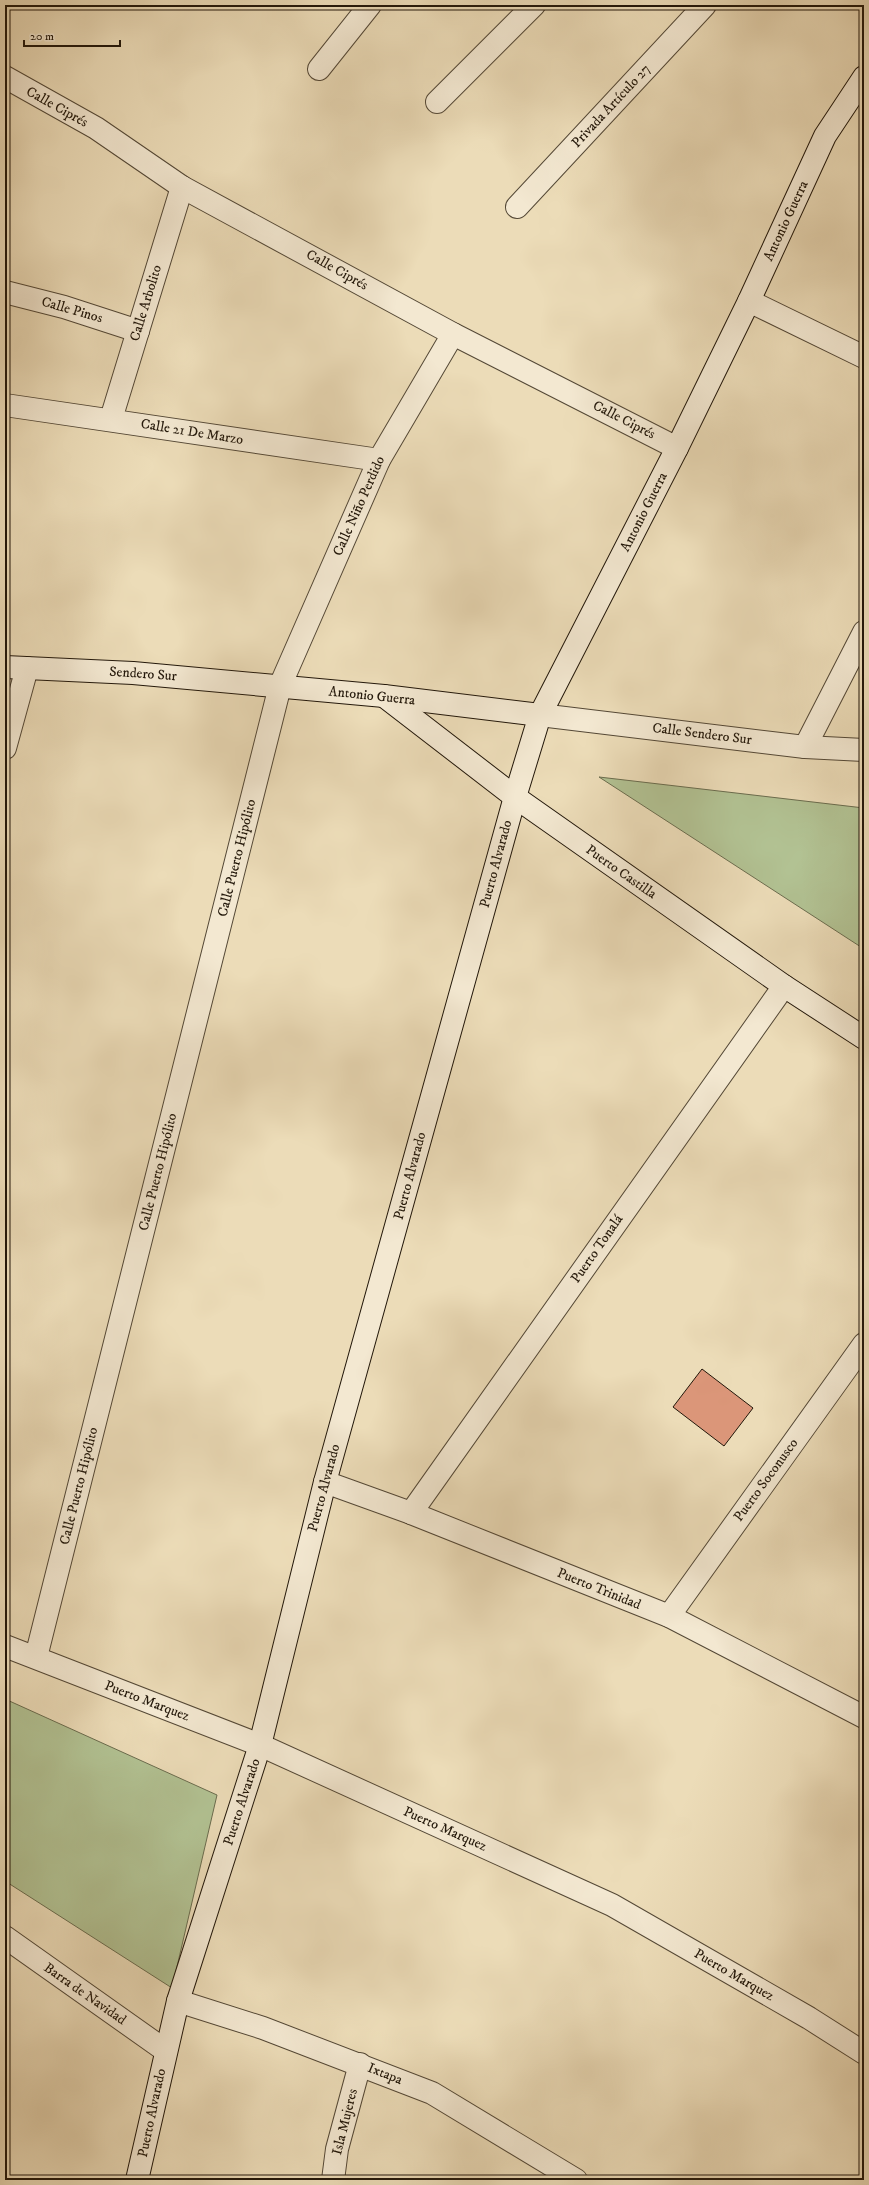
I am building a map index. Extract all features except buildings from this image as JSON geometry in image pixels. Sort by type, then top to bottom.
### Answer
[{"type":"street","points":[[319,69],[370,5]]},
{"type":"street","points":[[437,102],[534,5]]},
{"type":"street","name":"Privada Artículo 27","points":[[517,207],[705,5]]},
{"type":"street","name":"Calle Ciprés","points":[[5,77],[96,128],[182,187],[453,334],[677,448]]},
{"type":"street","name":"Antonio Guerra","points":[[280,686],[540,714],[677,448],[749,301],[825,136],[864,77]]},
{"type":"street","name":"Calle Arbolito","points":[[111,420],[182,187]]},
{"type":"street","name":"Calle Pinos","points":[[5,292],[64,307],[138,331]]},
{"type":"street","points":[[749,301],[864,357]]},
{"type":"street","name":"Calle Niño Perdido","points":[[280,686],[379,460],[453,334]]},
{"type":"street","name":"Calle 21 De Marzo","points":[[5,405],[379,460]]},
{"type":"street","points":[[805,747],[864,632]]},
{"type":"street","name":"Sendero Sur","points":[[5,666],[133,672],[280,686]]},
{"type":"street","points":[[5,748],[27,668]]},
{"type":"street","name":"Calle Puerto Hipólito","points":[[36,1657],[280,686]]},
{"type":"street","name":"Puerto Castilla","points":[[384,696],[515,798],[784,986],[864,1038]]},
{"type":"street","name":"Calle Sendero Sur","points":[[540,714],[805,747],[864,750]]},
{"type":"street","name":"Puerto Alvarado","points":[[137,2180],[178,2001],[260,1745],[325,1482],[515,798],[540,714]]},
{"type":"street","name":"Puerto Tonalá","points":[[411,1513],[784,986]]},
{"type":"street","name":"Puerto Soconusco","points":[[668,1616],[864,1344]]},
{"type":"street","name":"Puerto Trinidad","points":[[325,1482],[411,1513],[668,1616],[864,1717]]},
{"type":"street","name":"Puerto Marquez","points":[[5,1646],[260,1745],[612,1905],[809,2018],[864,2053]]},
{"type":"street","name":"Barra de Navidad","points":[[5,1937],[166,2051]]},
{"type":"street","name":"Ixtapa","points":[[178,2001],[263,2028],[432,2092],[576,2180]]},
{"type":"street","name":"Isla Mujeres","points":[[333,2180],[337,2149],[360,2064]]},
{"type":"green space","points":[[599,777],[864,808],[864,949]]},
{"type":"green space","points":[[5,1699],[217,1795],[172,1988],[5,1881]]}]
